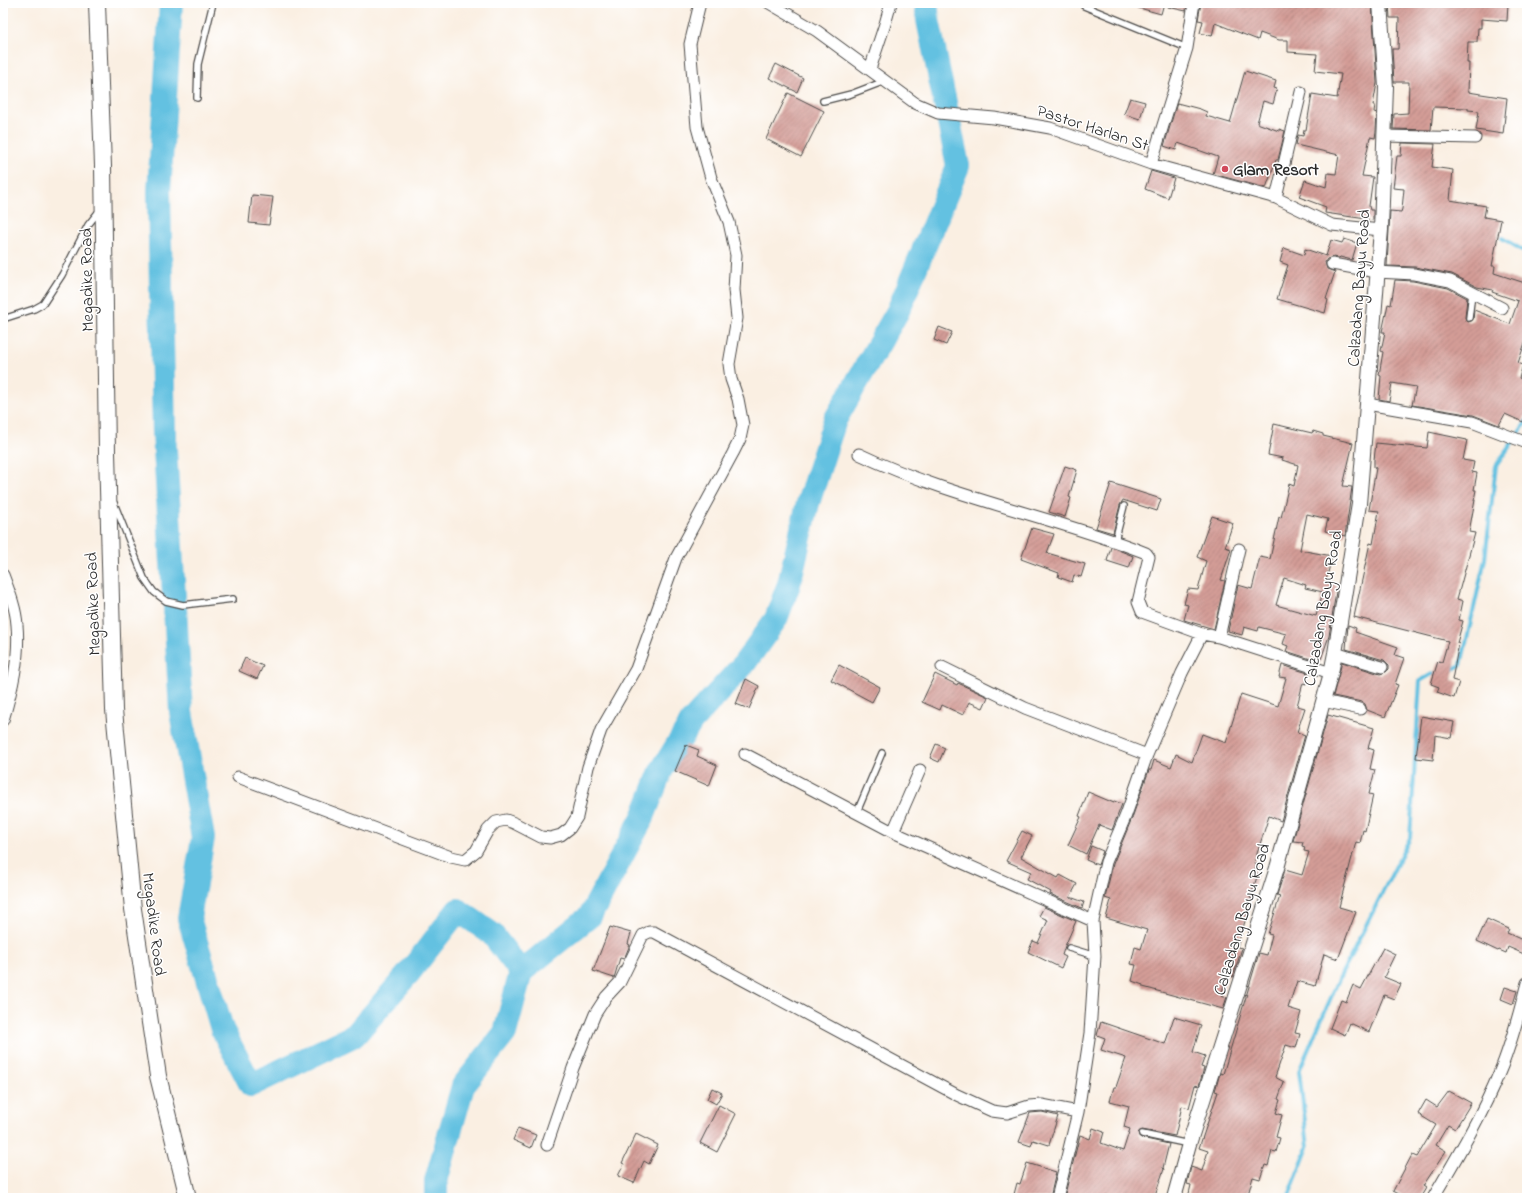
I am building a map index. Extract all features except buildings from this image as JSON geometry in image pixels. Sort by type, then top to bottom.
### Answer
[{"type":"main road","name":"Megadike Road","points":[[97,3],[104,205],[108,486],[114,710],[132,909],[158,1076],[188,1198]]},
{"type":"street","points":[[238,777],[451,857],[465,860],[476,851],[488,830],[496,822],[506,820],[541,837],[550,838],[560,835],[570,828],[577,817],[588,767],[601,730],[636,669],[676,558],[733,453],[740,439],[743,425],[738,399],[731,379],[729,364],[737,318],[734,290],[736,254],[729,222],[711,178],[697,127],[690,44],[700,3]]},
{"type":"street","name":"Pastor Harlan St","points":[[768,3],[817,31],[914,103],[938,113],[994,118],[1050,128],[1151,164],[1276,198],[1332,225],[1381,230]]},
{"type":"street","points":[[870,69],[891,3]]},
{"type":"street","points":[[1151,164],[1187,48],[1194,3]]},
{"type":"street","name":"Calzadang Bayu Road","points":[[1174,1198],[1189,1144],[1277,868],[1331,673],[1359,504],[1376,272],[1381,230],[1386,87],[1380,3]]},
{"type":"street","points":[[1276,198],[1300,92]]},
{"type":"street","points":[[1384,136],[1475,138]]},
{"type":"street","points":[[1332,264],[1376,272],[1437,277],[1461,285],[1472,293],[1502,308]]},
{"type":"street","points":[[1367,404],[1472,422],[1527,443]]},
{"type":"street","points":[[859,454],[886,466],[948,489],[1115,541],[1146,553],[1149,557],[1138,602],[1142,612],[1202,634],[1219,637],[1331,673]]},
{"type":"street","points":[[1219,637],[1239,549]]},
{"type":"street","points":[[3,575],[18,625],[13,688],[3,720]]},
{"type":"street","points":[[1057,1198],[1078,1112],[1090,1033],[1095,956],[1093,921],[1106,862],[1182,673],[1202,634]]},
{"type":"street","points":[[1334,653],[1382,667]]},
{"type":"street","points":[[942,667],[1025,708],[1148,755]]},
{"type":"street","points":[[1323,701],[1360,709]]},
{"type":"street","points":[[745,754],[893,832],[1093,921]]},
{"type":"street","points":[[893,832],[920,770]]},
{"type":"street","points":[[547,1144],[573,1068],[595,1014],[606,997],[620,982],[643,935],[649,932],[654,932],[957,1095],[992,1111],[1007,1113],[1029,1106],[1042,1105],[1078,1112]]},
{"type":"street","points":[[1433,1198],[1465,1142],[1500,1071],[1511,1041],[1527,983]]},
{"type":"lane","points":[[197,98],[198,64],[213,3]]},
{"type":"lane","points":[[1084,6],[1187,48]]},
{"type":"lane","points":[[823,101],[852,94],[885,81]]},
{"type":"lane","points":[[3,319],[34,309],[43,304],[62,275],[88,225],[104,205]]},
{"type":"lane","points":[[1469,318],[1472,293]]},
{"type":"lane","points":[[108,486],[144,578],[154,592],[166,601],[183,605],[233,599]]},
{"type":"lane","points":[[1115,541],[1124,506]]},
{"type":"lane","points":[[857,812],[882,753]]},
{"type":"lane","points":[[1069,948],[1095,956]]},
{"type":"lane","points":[[1142,1134],[1189,1144]]},
{"type":"waterway","points":[[171,3],[159,192],[164,433],[174,596]]},
{"type":"waterway","points":[[521,972],[590,916],[643,817],[661,771],[692,721],[744,664],[776,619],[789,584],[808,503],[835,420],[898,311],[958,166],[928,20],[926,3]]},
{"type":"waterway","points":[[1502,238],[1527,253]]},
{"type":"waterway","points":[[1451,670],[1461,665],[1485,559],[1496,466],[1527,421]]},
{"type":"waterway","points":[[175,608],[181,712],[203,838],[189,918],[222,1029],[251,1085],[355,1035],[408,974],[458,910],[492,934],[521,972],[505,1033],[463,1086],[436,1181],[436,1198]]},
{"type":"waterway","points":[[1288,1198],[1308,1147],[1299,1071],[1339,979],[1410,838],[1420,681],[1432,674],[1439,673]]},
{"type":"place","name":"Glam Resort","points":[[1225,169]]}]
